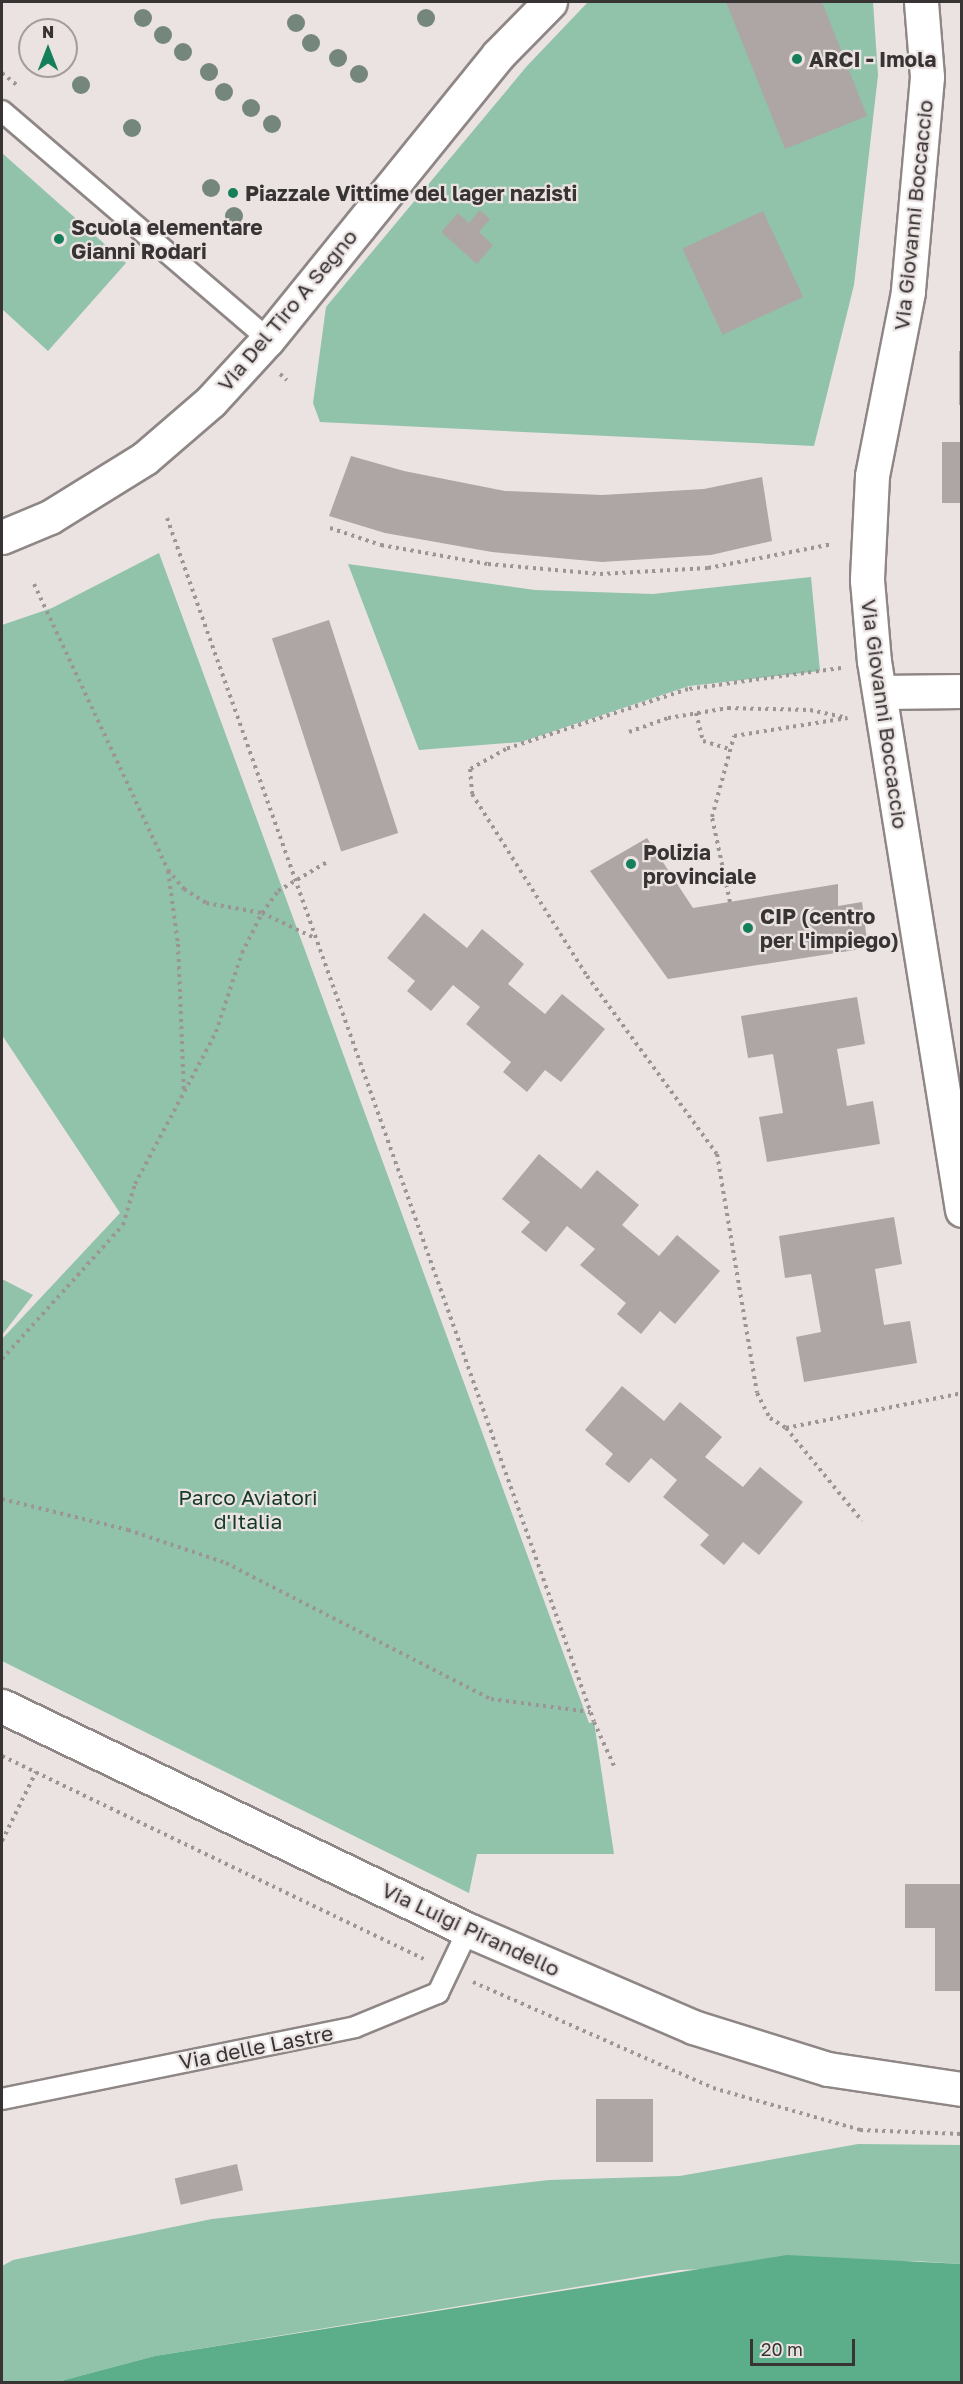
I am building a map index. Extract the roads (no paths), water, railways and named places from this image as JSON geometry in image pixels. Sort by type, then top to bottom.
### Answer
[{"type":"street","name":"Via Del Tiro A Segno","points":[[2,537],[50,517],[145,458],[210,401],[268,339],[498,55],[550,2]]},
{"type":"street","name":"Via Giovanni Boccaccio","points":[[921,2],[927,76],[908,292],[872,476],[867,580],[880,692],[962,1210]]},
{"type":"street","points":[[880,692],[962,691]]},
{"type":"street","name":"Via Luigi Pirandello","points":[[2,1706],[468,1930],[693,2028],[828,2070],[962,2089]]},
{"type":"lane","points":[[2,111],[268,339]]},
{"type":"lane","name":"Via delle Lastre","points":[[2,2099],[355,2028],[438,1992],[468,1930]]},
{"type":"place","name":"ARCI - Imola","points":[[797,59]]},
{"type":"place","name":"Piazzale Vittime del lager nazisti","points":[[233,193]]},
{"type":"place","name":"Scuola elementare Gianni Rodari","points":[[59,239]]},
{"type":"place","name":"Polizia provinciale","points":[[631,864]]},
{"type":"place","name":"CIP (centro per l'impiego)","points":[[748,928]]},
{"type":"park label","name":"Parco Aviatori d'Italia","points":[[248,1509]]}]
